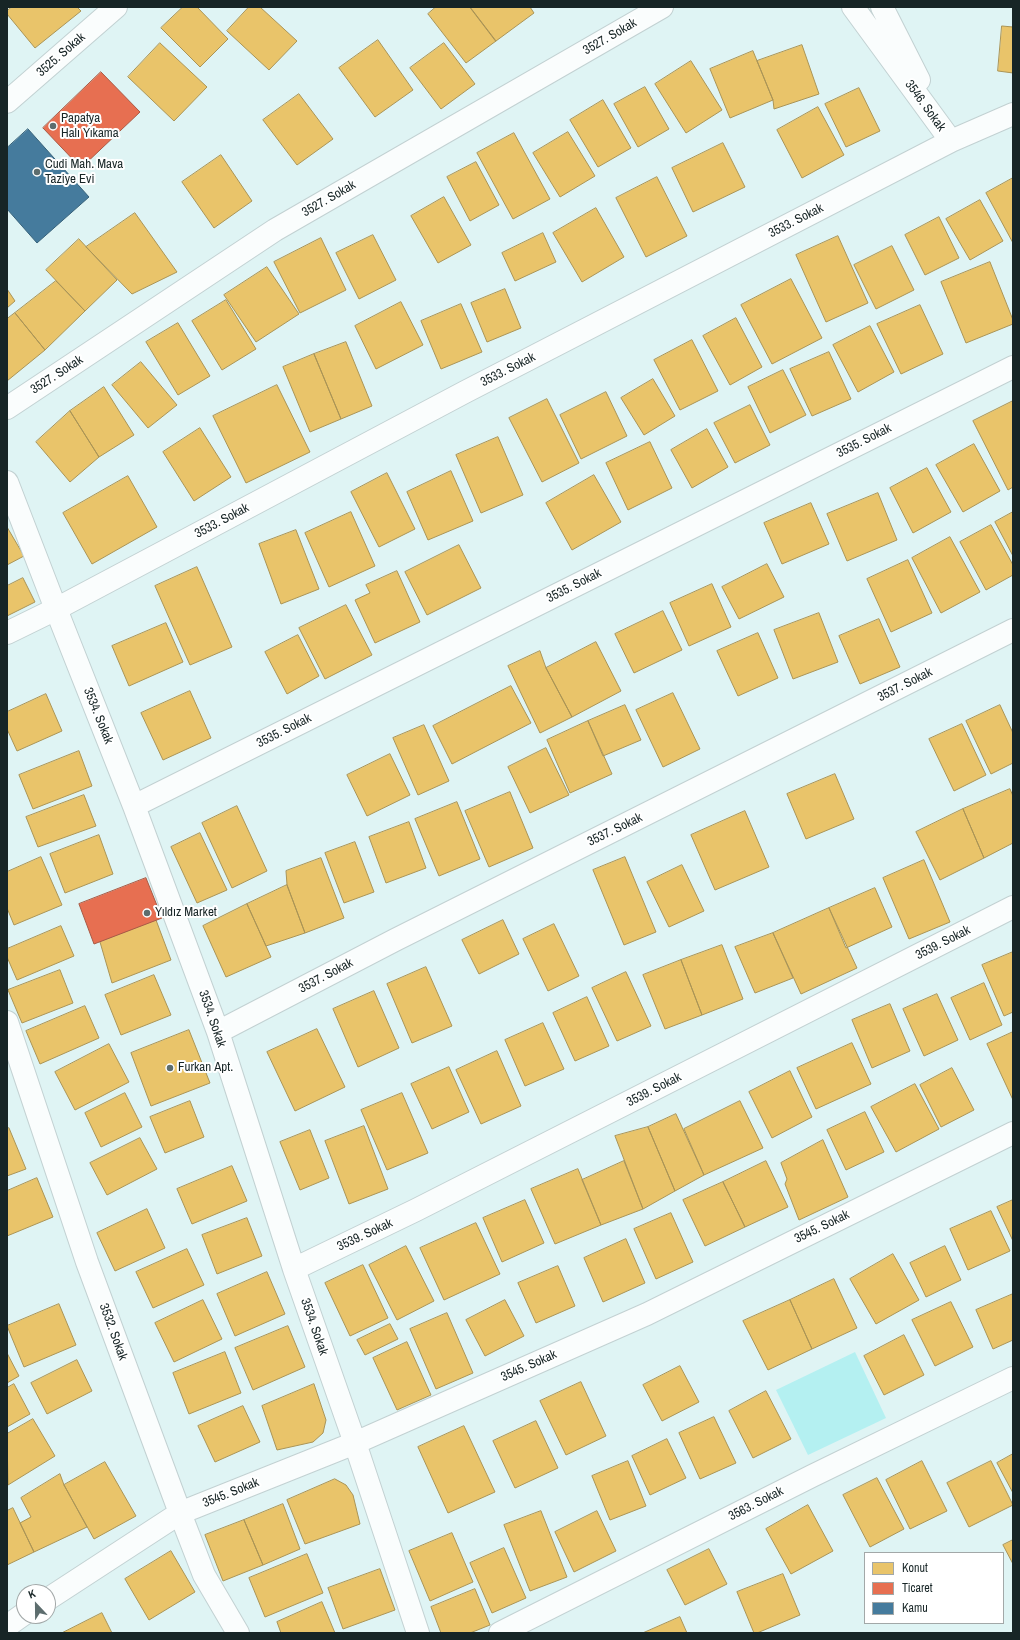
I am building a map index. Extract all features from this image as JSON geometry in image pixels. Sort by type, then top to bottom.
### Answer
[{"type":"street","name":"3546. Sokak","points":[[853,7],[951,141]]},
{"type":"street","name":"3546. Sokak","points":[[882,7],[951,141]]},
{"type":"street","name":"3525. Sokak","points":[[7,102],[112,8]]},
{"type":"street","name":"3527. Sokak","points":[[7,408],[275,230],[656,9]]},
{"type":"street","name":"3533. Sokak","points":[[7,633],[56,609],[465,392],[951,141],[1013,114]]},
{"type":"street","name":"3535. Sokak","points":[[134,806],[1013,367]]},
{"type":"street","name":"3534. Sokak","points":[[7,482],[134,806],[218,1032],[294,1269],[355,1443],[418,1633]]},
{"type":"street","name":"3537. Sokak","points":[[218,1032],[395,940],[1013,630]]},
{"type":"street","name":"3539. Sokak","points":[[294,1269],[416,1210],[1013,907]]},
{"type":"street","name":"3532. Sokak","points":[[7,1022],[87,1262],[180,1513],[204,1575],[238,1633]]},
{"type":"street","name":"3545. Sokak","points":[[56,1594],[180,1513],[355,1443],[647,1314],[1013,1133]]},
{"type":"street","name":"3563. Sokak","points":[[500,1633],[812,1476],[1013,1378]]},
{"type":"street","points":[[7,1626],[16,1620]]},
{"type":"shaded area","points":[[855,1352],[886,1418],[808,1455],[776,1390]]},
{"type":"building: Konut","points":[[12,7],[77,7],[81,11],[35,48],[7,14],[7,11]]},
{"type":"building: Konut","points":[[183,7],[197,7],[228,39],[200,67],[161,28]]},
{"type":"building: Konut","points":[[249,7],[260,7],[297,41],[269,70],[227,31]]},
{"type":"building: Konut","points":[[436,7],[470,7],[496,41],[466,63],[428,14]]},
{"type":"building: Konut","points":[[470,7],[530,7],[534,13],[496,41]]},
{"type":"building: Konut","points":[[1002,26],[1013,27],[1013,73],[998,71]]},
{"type":"building: Konut","points":[[378,40],[413,90],[375,117],[339,68]]},
{"type":"building: Konut","points":[[160,43],[207,87],[174,121],[128,77]]},
{"type":"building: Konut","points":[[444,43],[475,84],[441,109],[410,68]]},
{"type":"building: Konut","points":[[802,45],[819,94],[774,109],[773,100],[757,61]]},
{"type":"building: Konut","points":[[753,51],[773,100],[730,118],[710,69]]},
{"type":"building: Konut","points":[[691,61],[722,110],[686,133],[655,84]]},
{"type":"building: Konut","points":[[645,87],[669,129],[638,147],[614,104]]},
{"type":"building: Konut","points":[[859,88],[880,131],[846,147],[825,104]]},
{"type":"building: Konut","points":[[299,94],[333,139],[297,165],[263,120]]},
{"type":"building: Konut","points":[[603,100],[631,148],[598,167],[570,120]]},
{"type":"building: Konut","points":[[818,107],[844,155],[802,178],[777,130]]},
{"type":"building: Konut","points":[[568,132],[595,176],[560,197],[533,153]]},
{"type":"building: Konut","points":[[514,133],[550,199],[513,219],[477,153]]},
{"type":"building: Konut","points":[[723,143],[745,187],[693,212],[672,168]]},
{"type":"building: Konut","points":[[221,155],[252,201],[214,228],[182,182]]},
{"type":"building: Konut","points":[[476,162],[499,205],[470,221],[447,177]]},
{"type":"building: Konut","points":[[657,177],[687,236],[646,257],[616,198]]},
{"type":"building: Konut","points":[[1013,178],[1013,243],[986,193]]},
{"type":"building: Konut","points":[[444,197],[471,245],[438,263],[411,216]]},
{"type":"building: Konut","points":[[980,200],[1003,241],[970,260],[946,219]]},
{"type":"building: Konut","points":[[596,208],[624,257],[582,282],[553,233]]},
{"type":"building: Konut","points":[[135,213],[177,272],[132,294],[86,247]]},
{"type":"building: Konut","points":[[939,217],[959,258],[925,275],[905,235]]},
{"type":"building: Konut","points":[[543,233],[556,262],[515,281],[502,253]]},
{"type":"building: Konut","points":[[373,235],[396,280],[359,299],[336,253]]},
{"type":"building: Konut","points":[[838,236],[868,303],[826,322],[796,255]]},
{"type":"building: Konut","points":[[321,238],[346,290],[300,313],[274,262]]},
{"type":"building: Konut","points":[[79,239],[117,280],[85,311],[46,270]]},
{"type":"building: Konut","points":[[892,246],[914,290],[876,309],[854,265]]},
{"type":"building: Konut","points":[[990,262],[1013,320],[1013,324],[966,343],[941,282]]},
{"type":"building: Konut","points":[[267,267],[299,314],[256,342],[224,295]]},
{"type":"building: Konut","points":[[791,279],[822,338],[772,364],[741,305]]},
{"type":"building: Konut","points":[[56,281],[85,311],[45,350],[15,313]]},
{"type":"building: Konut","points":[[7,289],[15,301],[7,308]]},
{"type":"building: Konut","points":[[505,289],[521,328],[487,342],[471,303]]},
{"type":"building: Konut","points":[[226,300],[256,349],[222,370],[192,321]]},
{"type":"building: Konut","points":[[401,302],[423,345],[376,369],[355,326]]},
{"type":"building: Konut","points":[[461,304],[482,352],[441,369],[421,321]]},
{"type":"building: Konut","points":[[920,305],[943,354],[901,374],[877,324]]},
{"type":"building: Konut","points":[[15,313],[45,350],[7,381],[7,319]]},
{"type":"building: Konut","points":[[736,318],[762,367],[730,385],[703,336]]},
{"type":"building: Konut","points":[[178,323],[210,376],[178,395],[146,342]]},
{"type":"building: Konut","points":[[870,326],[894,372],[858,392],[833,345]]},
{"type":"building: Konut","points":[[692,340],[718,391],[680,410],[654,360]]},
{"type":"building: Konut","points":[[346,342],[372,406],[341,419],[314,354]]},
{"type":"building: Konut","points":[[829,352],[851,399],[812,416],[790,369]]},
{"type":"building: Konut","points":[[314,354],[341,419],[310,432],[283,367]]},
{"type":"building: Konut","points":[[141,362],[177,405],[148,428],[112,385]]},
{"type":"building: Konut","points":[[783,370],[806,415],[770,433],[748,387]]},
{"type":"building: Konut","points":[[653,379],[675,416],[644,435],[621,398]]},
{"type":"building: Konut","points":[[277,385],[310,452],[246,483],[213,416]]},
{"type":"building: Konut","points":[[104,387],[134,435],[99,457],[70,411]]},
{"type":"building: Konut","points":[[606,392],[627,436],[581,459],[560,415]]},
{"type":"building: Konut","points":[[547,399],[579,463],[542,482],[509,418]]},
{"type":"building: Konut","points":[[1013,401],[1013,487],[1008,490],[973,421]]},
{"type":"building: Konut","points":[[750,405],[770,445],[735,463],[714,423]]},
{"type":"building: Konut","points":[[70,411],[99,457],[70,482],[36,442]]},
{"type":"building: Konut","points":[[200,428],[231,477],[194,501],[163,452]]},
{"type":"building: Konut","points":[[707,429],[728,467],[692,488],[671,450]]},
{"type":"building: Konut","points":[[498,437],[523,495],[481,513],[456,455]]},
{"type":"building: Konut","points":[[650,442],[672,488],[628,510],[606,463]]},
{"type":"building: Konut","points":[[974,444],[1000,491],[963,512],[936,465]]},
{"type":"building: Konut","points":[[927,468],[951,512],[913,533],[890,488]]},
{"type":"building: Konut","points":[[451,471],[473,521],[428,540],[407,492]]},
{"type":"building: Konut","points":[[387,473],[415,529],[379,547],[351,492]]},
{"type":"building: Konut","points":[[594,475],[621,522],[572,550],[546,503]]},
{"type":"building: Konut","points":[[128,476],[157,527],[92,564],[63,513]]},
{"type":"building: Konut","points":[[878,493],[897,540],[847,561],[827,514]]},
{"type":"building: Konut","points":[[811,503],[829,544],[782,564],[764,523]]},
{"type":"building: Konut","points":[[351,512],[375,566],[329,587],[305,533]]},
{"type":"building: Konut","points":[[1013,512],[1013,556],[995,522]]},
{"type":"building: Konut","points":[[991,525],[1013,565],[1013,575],[986,590],[960,542]]},
{"type":"building: Konut","points":[[7,527],[24,556],[7,565]]},
{"type":"building: Konut","points":[[296,530],[319,589],[281,604],[259,544]]},
{"type":"building: Konut","points":[[950,537],[980,592],[941,613],[912,558]]},
{"type":"building: Konut","points":[[459,545],[481,588],[427,615],[405,572]]},
{"type":"building: Konut","points":[[908,560],[932,613],[891,632],[867,579]]},
{"type":"building: Konut","points":[[767,564],[784,597],[739,619],[722,587]]},
{"type":"building: Konut","points":[[197,567],[232,647],[190,665],[155,586]]},
{"type":"building: Konut","points":[[397,571],[420,622],[375,643],[355,600],[370,593],[366,585]]},
{"type":"building: Konut","points":[[23,578],[35,602],[7,616],[7,586]]},
{"type":"building: Konut","points":[[712,584],[731,627],[689,646],[670,603]]},
{"type":"building: Konut","points":[[346,605],[372,655],[325,679],[299,628]]},
{"type":"building: Konut","points":[[663,611],[682,650],[634,673],[615,634]]},
{"type":"building: Konut","points":[[819,613],[838,662],[793,679],[774,630]]},
{"type":"building: Konut","points":[[879,619],[900,667],[860,684],[839,636]]},
{"type":"building: Konut","points":[[166,623],[183,662],[129,686],[112,646]]},
{"type":"building: Konut","points":[[758,633],[778,678],[738,696],[717,651]]},
{"type":"building: Konut","points":[[298,635],[319,676],[287,694],[265,652]]},
{"type":"building: Konut","points":[[596,642],[621,691],[572,717],[546,668]]},
{"type":"building: Konut","points":[[540,651],[546,668],[572,717],[540,733],[508,666]]},
{"type":"building: Konut","points":[[511,686],[531,723],[452,764],[433,726]]},
{"type":"building: Konut","points":[[190,691],[211,738],[163,760],[141,713]]},
{"type":"building: Konut","points":[[673,693],[700,749],[663,767],[636,710]]},
{"type":"building: Konut","points":[[46,694],[62,731],[17,751],[7,729],[7,712]]},
{"type":"building: Konut","points":[[625,705],[641,740],[603,756],[588,721]]},
{"type":"building: Konut","points":[[1000,705],[1013,733],[1013,763],[991,774],[966,721]]},
{"type":"building: Konut","points":[[588,721],[612,774],[570,793],[547,740]]},
{"type":"building: Konut","points":[[962,724],[986,775],[954,791],[929,739]]},
{"type":"building: Konut","points":[[424,725],[449,781],[418,795],[393,738]]},
{"type":"building: Konut","points":[[546,748],[569,795],[530,813],[508,767]]},
{"type":"building: Konut","points":[[79,751],[92,786],[33,809],[19,775]]},
{"type":"building: Konut","points":[[390,754],[410,795],[367,816],[347,775]]},
{"type":"building: Konut","points":[[835,774],[854,819],[806,839],[787,794]]},
{"type":"building: Konut","points":[[1010,789],[1013,796],[1013,843],[984,858],[963,809]]},
{"type":"building: Konut","points":[[510,792],[533,848],[489,867],[465,811]]},
{"type":"building: Konut","points":[[84,795],[96,826],[38,847],[26,817]]},
{"type":"building: Konut","points":[[457,802],[480,859],[439,876],[415,819]]},
{"type":"building: Konut","points":[[237,806],[267,871],[232,888],[202,823]]},
{"type":"building: Konut","points":[[963,809],[984,858],[940,880],[916,832]]},
{"type":"building: Konut","points":[[745,811],[769,867],[715,890],[691,835]]},
{"type":"building: Konut","points":[[409,822],[426,868],[386,883],[369,837]]},
{"type":"building: Konut","points":[[200,833],[227,890],[197,903],[171,847]]},
{"type":"building: Konut","points":[[99,835],[113,874],[65,893],[50,854]]},
{"type":"building: Konut","points":[[355,842],[374,892],[344,903],[325,853]]},
{"type":"building: Konut","points":[[41,857],[62,905],[14,925],[7,908],[7,872]]},
{"type":"building: Konut","points":[[625,857],[656,932],[624,945],[593,870]]},
{"type":"building: Konut","points":[[321,858],[344,918],[305,933],[287,885],[286,871]]},
{"type":"building: Konut","points":[[924,860],[950,922],[909,939],[883,878]]},
{"type":"building: Konut","points":[[682,865],[704,911],[669,927],[647,882]]},
{"type":"building: Konut","points":[[287,885],[305,933],[266,946],[247,904]]},
{"type":"building: Konut","points":[[875,888],[892,927],[846,948],[829,908]]},
{"type":"building: Konut","points":[[247,904],[271,957],[226,977],[203,926]]},
{"type":"building: Konut","points":[[829,908],[857,968],[801,994],[773,933]]},
{"type":"building: Konut","points":[[156,920],[171,960],[112,983],[100,942]]},
{"type":"building: Konut","points":[[503,920],[519,954],[479,974],[462,940]]},
{"type":"building: Konut","points":[[554,924],[579,976],[548,991],[523,939]]},
{"type":"building: Konut","points":[[61,926],[74,956],[17,980],[7,957],[7,949]]},
{"type":"building: Konut","points":[[773,933],[793,978],[755,993],[735,947]]},
{"type":"building: Konut","points":[[722,945],[743,999],[702,1015],[681,960]]},
{"type":"building: Konut","points":[[1013,952],[1013,1012],[1004,1016],[982,965]]},
{"type":"building: Konut","points":[[681,960],[702,1015],[665,1029],[643,975]]},
{"type":"building: Konut","points":[[426,967],[452,1026],[412,1043],[387,984]]},
{"type":"building: Konut","points":[[60,970],[73,1003],[22,1023],[8,990]]},
{"type":"building: Konut","points":[[626,972],[651,1026],[617,1041],[592,988]]},
{"type":"building: Konut","points":[[154,975],[171,1015],[121,1035],[105,995]]},
{"type":"building: Konut","points":[[984,983],[1002,1025],[970,1040],[951,998]]},
{"type":"building: Konut","points":[[374,991],[399,1048],[358,1067],[333,1009]]},
{"type":"building: Konut","points":[[937,994],[958,1040],[924,1056],[903,1009]]},
{"type":"building: Konut","points":[[587,997],[609,1046],[575,1061],[553,1013]]},
{"type":"building: Konut","points":[[890,1004],[910,1051],[872,1068],[852,1020]]},
{"type":"building: Konut","points":[[85,1006],[99,1038],[40,1064],[26,1031]]},
{"type":"building: Konut","points":[[543,1023],[564,1069],[525,1086],[505,1040]]},
{"type":"building: Konut","points":[[317,1029],[345,1087],[295,1111],[267,1052]]},
{"type":"building: Konut","name":"Furkan Apt.","points":[[189,1030],[210,1083],[151,1106],[131,1053]]},
{"type":"building: Konut","points":[[1013,1032],[1013,1100],[987,1044]]},
{"type":"building: Konut","points":[[852,1043],[871,1084],[816,1109],[797,1068]]},
{"type":"building: Konut","points":[[109,1044],[129,1082],[75,1110],[55,1072]]},
{"type":"building: Konut","points":[[497,1051],[521,1106],[481,1124],[456,1070]]},
{"type":"building: Konut","points":[[449,1067],[469,1112],[432,1129],[411,1084]]},
{"type":"building: Konut","points":[[952,1068],[974,1110],[941,1127],[920,1085]]},
{"type":"building: Konut","points":[[790,1071],[812,1117],[772,1138],[749,1092]]},
{"type":"building: Konut","points":[[915,1084],[939,1129],[896,1152],[871,1107]]},
{"type":"building: Konut","points":[[125,1093],[142,1127],[101,1147],[85,1113]]},
{"type":"building: Konut","points":[[402,1093],[428,1153],[387,1170],[361,1110]]},
{"type":"building: Konut","points":[[190,1101],[204,1137],[165,1153],[150,1117]]},
{"type":"building: Konut","points":[[740,1101],[763,1148],[704,1175],[684,1129]]},
{"type":"building: Konut","points":[[865,1112],[884,1152],[846,1170],[827,1130]]},
{"type":"building: Konut","points":[[676,1114],[704,1175],[675,1191],[648,1127]]},
{"type":"building: Konut","points":[[364,1126],[388,1189],[349,1204],[325,1141]]},
{"type":"building: Konut","points":[[648,1127],[675,1191],[643,1209],[615,1136]]},
{"type":"building: Konut","points":[[9,1128],[26,1169],[7,1176],[7,1129]]},
{"type":"building: Konut","points":[[310,1130],[329,1178],[300,1190],[280,1142]]},
{"type":"building: Konut","points":[[140,1138],[157,1169],[107,1195],[90,1163]]},
{"type":"building: Konut","points":[[823,1140],[848,1197],[799,1220],[785,1184],[787,1179],[781,1163]]},
{"type":"building: Konut","points":[[624,1161],[643,1209],[601,1225],[582,1180]]},
{"type":"building: Konut","points":[[766,1161],[788,1207],[745,1227],[723,1182]]},
{"type":"building: Konut","points":[[232,1166],[247,1201],[192,1224],[177,1189]]},
{"type":"building: Konut","points":[[578,1169],[601,1225],[555,1244],[531,1189]]},
{"type":"building: Konut","points":[[37,1178],[53,1217],[7,1236],[7,1191]]},
{"type":"building: Konut","points":[[723,1182],[745,1227],[705,1246],[683,1200]]},
{"type":"building: Konut","points":[[525,1200],[544,1243],[502,1262],[483,1218]]},
{"type":"building: Konut","points":[[1013,1200],[1013,1241],[997,1207]]},
{"type":"building: Konut","points":[[147,1209],[165,1248],[115,1271],[97,1233]]},
{"type":"building: Konut","points":[[991,1211],[1010,1251],[968,1270],[950,1229]]},
{"type":"building: Konut","points":[[671,1213],[693,1262],[656,1279],[634,1229]]},
{"type":"building: Konut","points":[[247,1218],[262,1256],[217,1274],[202,1235]]},
{"type":"building: Konut","points":[[476,1223],[500,1274],[444,1300],[420,1248]]},
{"type":"building: Konut","points":[[626,1239],[645,1283],[603,1302],[584,1258]]},
{"type":"building: Konut","points":[[406,1246],[434,1301],[397,1320],[369,1265]]},
{"type":"building: Konut","points":[[945,1246],[961,1280],[926,1297],[910,1263]]},
{"type":"building: Konut","points":[[187,1249],[204,1285],[153,1308],[136,1272]]},
{"type":"building: Konut","points":[[893,1254],[919,1300],[876,1324],[850,1279]]},
{"type":"building: Konut","points":[[363,1265],[388,1318],[350,1336],[325,1283]]},
{"type":"building: Konut","points":[[558,1266],[575,1306],[536,1323],[518,1283]]},
{"type":"building: Konut","points":[[267,1272],[285,1314],[235,1336],[217,1294]]},
{"type":"building: Konut","points":[[834,1279],[857,1328],[812,1349],[790,1300]]},
{"type":"building: Konut","points":[[1013,1294],[1013,1340],[993,1349],[976,1310]]},
{"type":"building: Konut","points":[[203,1300],[222,1339],[174,1362],[155,1323]]},
{"type":"building: Konut","points":[[505,1300],[524,1336],[485,1356],[466,1320]]},
{"type":"building: Konut","points":[[790,1300],[812,1349],[768,1370],[743,1321]]},
{"type":"building: Konut","points":[[951,1302],[973,1347],[935,1366],[912,1320]]},
{"type":"building: Konut","points":[[59,1304],[76,1345],[24,1367],[7,1326]]},
{"type":"building: Konut","points":[[447,1313],[473,1373],[436,1389],[410,1329]]},
{"type":"building: Konut","points":[[390,1324],[398,1339],[365,1355],[357,1340]]},
{"type":"building: Konut","points":[[288,1326],[305,1367],[253,1390],[235,1348]]},
{"type":"building: Konut","points":[[904,1335],[924,1375],[884,1395],[864,1356]]},
{"type":"building: Konut","points":[[407,1342],[431,1395],[397,1410],[373,1358]]},
{"type":"building: Konut","points":[[225,1352],[241,1393],[189,1414],[173,1373]]},
{"type":"building: Konut","points":[[7,1353],[19,1376],[7,1383]]},
{"type":"building: Konut","points":[[77,1360],[92,1391],[47,1414],[31,1383]]},
{"type":"building: Konut","points":[[680,1366],[699,1402],[662,1421],[643,1385]]},
{"type":"building: Konut","points":[[581,1382],[606,1436],[566,1455],[540,1401]]},
{"type":"building: Konut","points":[[14,1384],[30,1414],[7,1427],[7,1388]]},
{"type":"building: Konut","points":[[314,1384],[326,1420],[323,1433],[313,1442],[277,1450],[262,1406]]},
{"type":"building: Konut","points":[[766,1391],[791,1439],[753,1458],[729,1411]]},
{"type":"building: Konut","points":[[243,1406],[260,1442],[215,1462],[198,1426]]},
{"type":"building: Konut","points":[[714,1417],[736,1463],[700,1479],[679,1433]]},
{"type":"building: Konut","points":[[33,1419],[55,1456],[8,1485],[7,1434]]},
{"type":"building: Konut","points":[[536,1421],[558,1468],[515,1488],[493,1441]]},
{"type":"building: Konut","points":[[464,1426],[495,1492],[448,1513],[418,1447]]},
{"type":"building: Konut","points":[[667,1439],[686,1478],[650,1495],[632,1456]]},
{"type":"building: Konut","points":[[1013,1454],[1013,1493],[997,1463]]},
{"type":"building: Konut","points":[[628,1461],[646,1506],[610,1520],[592,1476]]},
{"type":"building: Konut","points":[[922,1461],[947,1511],[910,1529],[886,1480]]},
{"type":"building: Konut","points":[[991,1461],[1013,1505],[969,1527],[947,1483]]},
{"type":"building: Konut","points":[[105,1462],[136,1516],[94,1539],[64,1485]]},
{"type":"building: Konut","points":[[60,1474],[64,1485],[87,1527],[34,1552],[20,1523],[31,1517],[21,1498]]},
{"type":"building: Konut","points":[[877,1478],[904,1529],[870,1547],[843,1495]]},
{"type":"building: Konut","points":[[335,1479],[346,1485],[353,1495],[360,1524],[305,1544],[287,1500]]},
{"type":"building: Konut","points":[[283,1504],[300,1549],[263,1565],[244,1520]]},
{"type":"building: Konut","points":[[808,1505],[833,1551],[791,1574],[766,1529]]},
{"type":"building: Konut","points":[[13,1508],[34,1552],[7,1565],[7,1511]]},
{"type":"building: Konut","points":[[541,1511],[567,1577],[530,1591],[504,1525]]},
{"type":"building: Konut","points":[[597,1511],[616,1551],[574,1572],[555,1532]]},
{"type":"building: Konut","points":[[244,1520],[263,1565],[223,1581],[205,1535]]},
{"type":"building: Konut","points":[[452,1533],[473,1582],[430,1601],[409,1551]]},
{"type":"building: Konut","points":[[1013,1540],[1013,1564],[1003,1545]]},
{"type":"building: Konut","points":[[504,1548],[526,1598],[492,1613],[470,1563]]},
{"type":"building: Konut","points":[[709,1549],[727,1584],[685,1605],[667,1570]]},
{"type":"building: Konut","points":[[171,1551],[195,1592],[149,1620],[125,1579]]},
{"type":"building: Konut","points":[[307,1554],[323,1593],[265,1617],[249,1578]]},
{"type":"building: Konut","points":[[380,1569],[395,1610],[343,1629],[328,1588]]},
{"type":"building: Konut","points":[[783,1574],[800,1615],[754,1633],[737,1592]]},
{"type":"building: Konut","points":[[475,1589],[490,1625],[470,1633],[441,1633],[431,1607]]},
{"type":"building: Konut","points":[[322,1602],[335,1633],[281,1633],[277,1622]]},
{"type":"building: Konut","points":[[102,1613],[112,1633],[62,1633]]},
{"type":"building: Konut","points":[[680,1617],[687,1633],[643,1633]]},
{"type":"building: Ticaret","points":[[101,72],[140,112],[81,168],[43,128]]},
{"type":"building: Ticaret","points":[[146,878],[162,918],[94,944],[79,904]]},
{"type":"building: Kamu","name":"Cudi Mah. Mava Taziye Evi","points":[[28,129],[89,197],[37,243],[7,209],[7,148]]},
{"type":"place","name":"Papatya Halı Yıkama","points":[[53,126]]},
{"type":"place","name":"Cudi Mah. Mava Taziye Evi","points":[[37,172]]},
{"type":"place","name":"Yıldız Market","points":[[147,913]]},
{"type":"place","name":"Furkan Apt.","points":[[170,1068]]}]
